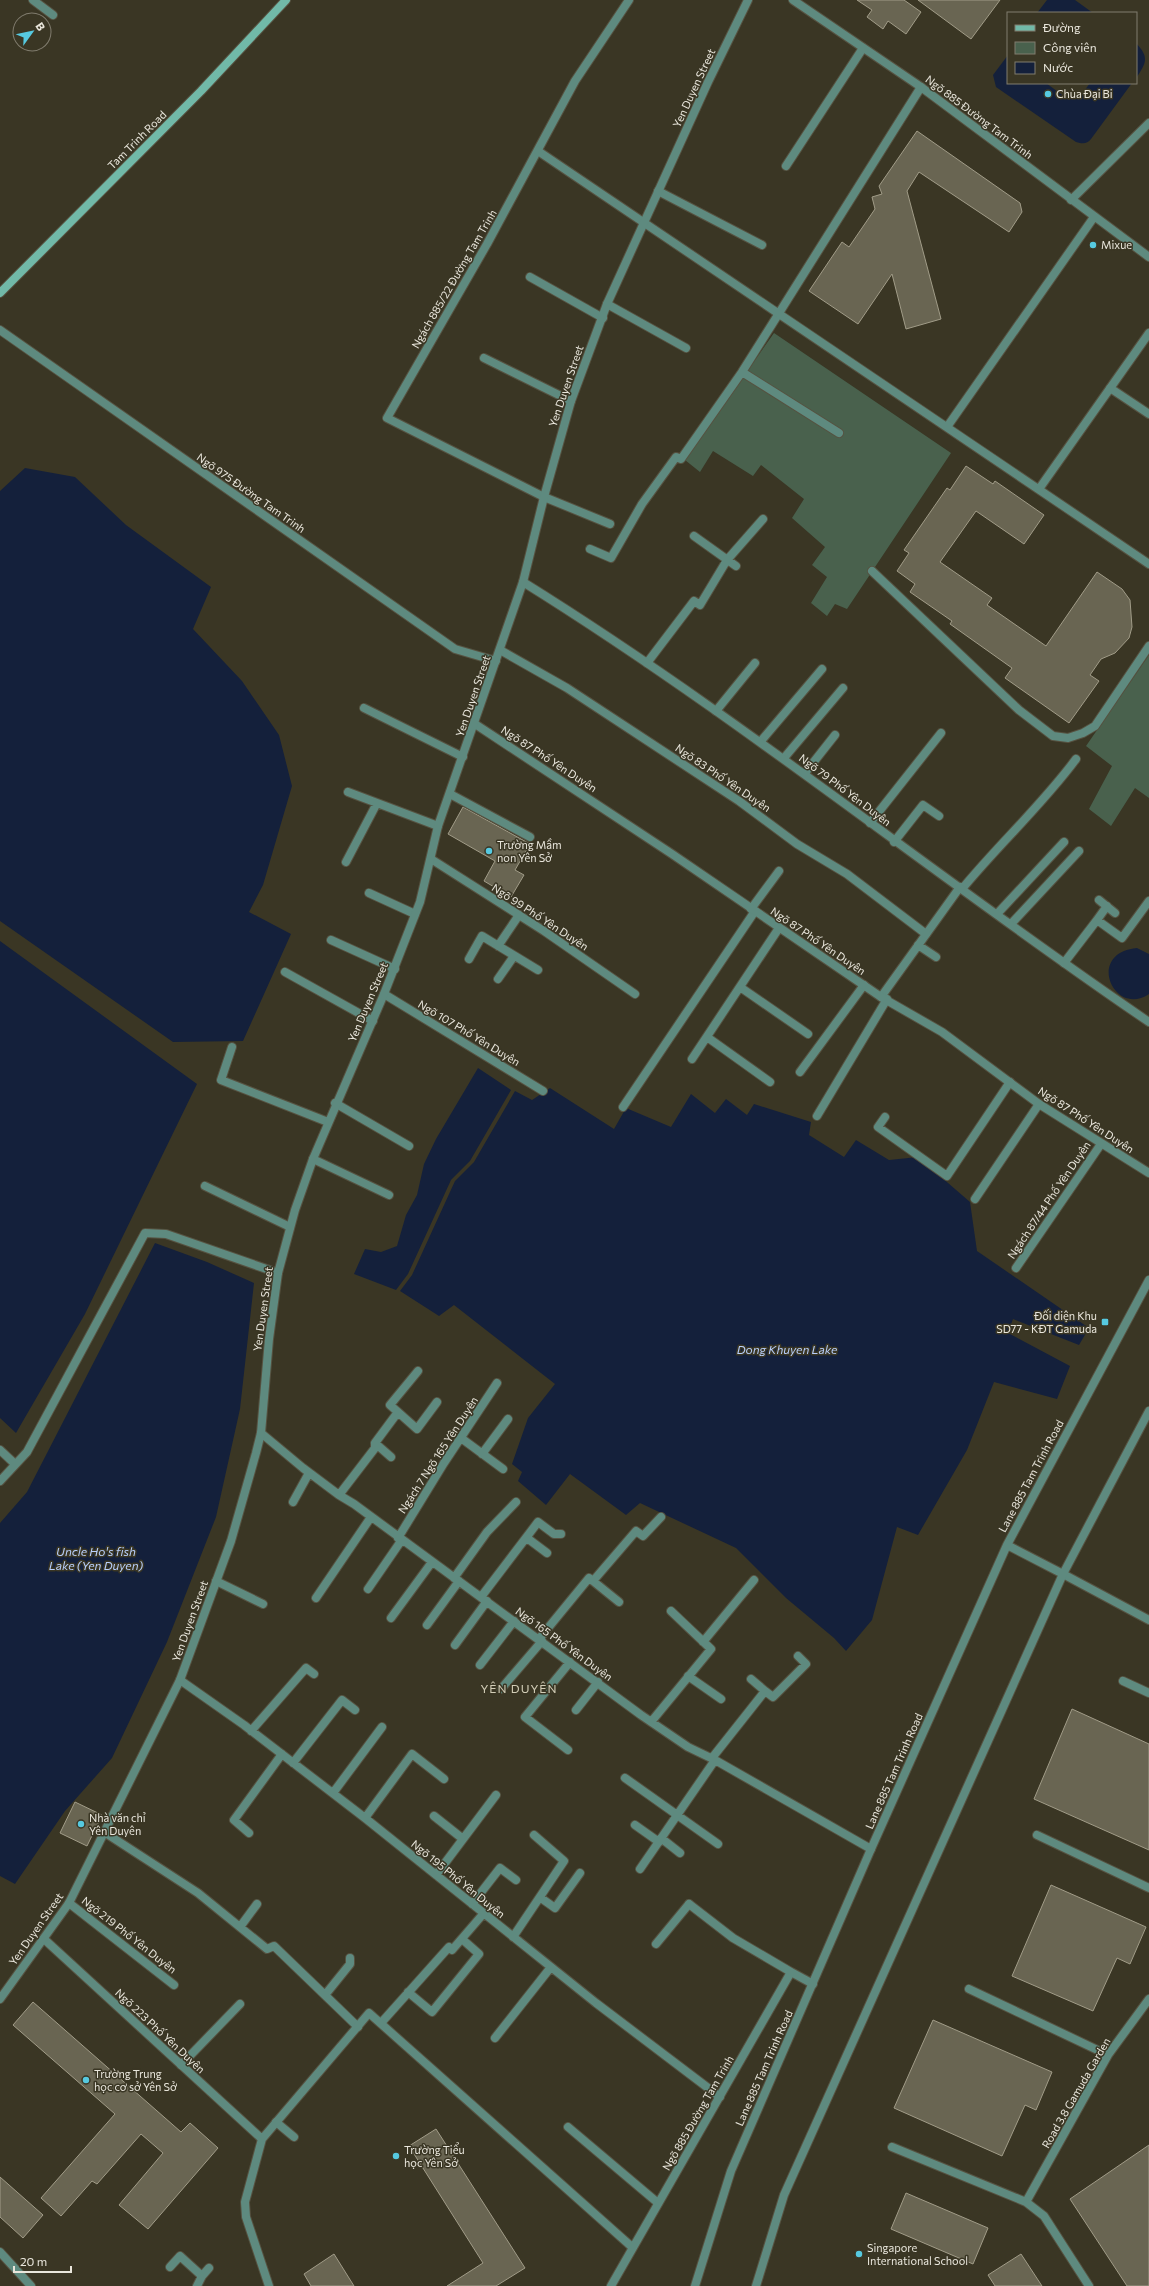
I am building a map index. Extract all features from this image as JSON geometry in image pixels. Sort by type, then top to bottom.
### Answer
[{"type":"main road","name":"Tam Trinh Road","points":[[0,293],[201,91],[286,0]]},
{"type":"street","points":[[33,0],[48,12]]},
{"type":"street","name":"Ngách 885/22 Đường Tam Trinh","points":[[544,497],[387,418],[488,244],[575,81],[629,0]]},
{"type":"street","name":"Yen Duyen Street","points":[[0,1999],[69,1903],[104,1832],[126,1792],[180,1680],[231,1541],[261,1433],[269,1339],[278,1272],[290,1227],[313,1159],[335,1103],[373,1021],[395,969],[415,914],[431,859],[438,826],[475,724],[523,582],[544,497],[571,401],[607,304],[643,223],[748,0]]},
{"type":"street","name":"Ngõ 885 Đường Tam Trinh","points":[[793,0],[921,87],[1149,257]]},
{"type":"street","points":[[786,166],[863,48]]},
{"type":"street","points":[[590,549],[611,558],[642,504],[676,457],[681,459],[742,372],[921,87]]},
{"type":"street","points":[[1071,200],[1149,123]]},
{"type":"street","points":[[538,151],[1149,564]]},
{"type":"street","points":[[658,191],[762,245]]},
{"type":"street","points":[[947,427],[1094,217]]},
{"type":"street","points":[[530,277],[603,318]]},
{"type":"street","points":[[607,304],[686,348]]},
{"type":"street","name":"Ngõ 975 Đường Tam Trinh","points":[[0,330],[455,649],[496,661]]},
{"type":"street","points":[[1039,490],[1149,333]]},
{"type":"street","points":[[484,358],[571,401]]},
{"type":"street","points":[[742,372],[839,433]]},
{"type":"street","points":[[1110,388],[1149,414]]},
{"type":"street","points":[[544,497],[610,524]]},
{"type":"street","points":[[646,663],[694,601],[700,605],[726,560],[762,519]]},
{"type":"street","points":[[694,536],[736,566]]},
{"type":"street","points":[[872,571],[1019,710],[1053,736],[1068,738],[1083,733],[1095,726],[1149,646]]},
{"type":"street","name":"Ngõ 79 Phố Yên Duyên","points":[[523,582],[590,624],[761,741],[894,842],[1149,1022]]},
{"type":"street","name":"Ngõ 83 Phố Yên Duyên","points":[[500,650],[567,688],[739,801],[797,844],[847,874],[926,934]]},
{"type":"street","points":[[716,710],[755,663]]},
{"type":"street","points":[[761,741],[822,669]]},
{"type":"street","points":[[784,758],[843,688]]},
{"type":"street","points":[[364,708],[463,757]]},
{"type":"street","name":"Ngõ 87 Phố Yên Duyên","points":[[475,724],[672,854],[864,985],[942,1032],[1039,1104],[1149,1173]]},
{"type":"street","points":[[870,823],[941,733]]},
{"type":"street","points":[[805,773],[835,735]]},
{"type":"street","points":[[817,1116],[884,998],[918,945],[961,888],[1062,777],[1076,758]]},
{"type":"street","points":[[348,792],[438,826]]},
{"type":"street","points":[[450,794],[530,836]]},
{"type":"street","points":[[346,862],[377,803]]},
{"type":"street","points":[[894,842],[923,805],[939,816]]},
{"type":"street","points":[[997,914],[1064,842]]},
{"type":"street","points":[[1011,924],[1079,851]]},
{"type":"street","name":"Ngõ 99 Phố Yên Duyên","points":[[431,859],[519,915],[635,994]]},
{"type":"street","points":[[623,1107],[779,871]]},
{"type":"street","points":[[369,893],[415,914]]},
{"type":"street","points":[[1099,900],[1115,913]]},
{"type":"street","points":[[1097,920],[1122,938],[1149,901]]},
{"type":"street","points":[[1064,963],[1107,906]]},
{"type":"street","points":[[498,946],[519,915]]},
{"type":"street","points":[[692,1058],[780,928]]},
{"type":"street","points":[[469,959],[482,936],[538,970]]},
{"type":"street","points":[[331,940],[395,969]]},
{"type":"street","points":[[918,945],[936,957]]},
{"type":"street","points":[[498,979],[514,956]]},
{"type":"street","points":[[284,972],[373,1021]]},
{"type":"street","points":[[800,1072],[864,985]]},
{"type":"street","points":[[740,987],[808,1034]]},
{"type":"street","name":"Ngõ 107 Phố Yên Duyên","points":[[384,994],[543,1091]]},
{"type":"street","points":[[707,1037],[770,1082]]},
{"type":"street","points":[[232,1047],[221,1080],[328,1122]]},
{"type":"street","points":[[885,1117],[878,1127],[947,1176],[1010,1082]]},
{"type":"street","points":[[335,1103],[409,1146]]},
{"type":"street","points":[[975,1199],[1039,1104]]},
{"type":"street","name":"Ngách 87/44 Phố Yên Duyên","points":[[1016,1268],[1101,1144]]},
{"type":"street","points":[[313,1159],[389,1195]]},
{"type":"street","points":[[205,1186],[290,1227]]},
{"type":"street","points":[[0,1481],[27,1452],[145,1233],[166,1234],[278,1272]]},
{"type":"street","name":"Lane 885 Tam Trinh Road","points":[[695,2286],[731,2172],[871,1849],[1007,1545],[1149,1280]]},
{"type":"street","points":[[418,1371],[390,1405],[417,1429],[437,1402]]},
{"type":"street","name":"Ngách 7 Ngõ 165 Yên Duyên","points":[[368,1589],[400,1540],[461,1438],[497,1383]]},
{"type":"street","points":[[756,2286],[784,2195],[1063,1574],[1149,1411]]},
{"type":"street","points":[[339,1495],[375,1448],[375,1443],[398,1412]]},
{"type":"street","points":[[482,1454],[508,1419]]},
{"type":"street","name":"Ngõ 165 Phố Yên Duyên","points":[[261,1433],[309,1473],[371,1517],[400,1540],[541,1640],[651,1722],[688,1747],[714,1759],[871,1849]]},
{"type":"street","points":[[461,1438],[503,1469]]},
{"type":"street","points":[[375,1443],[391,1456]]},
{"type":"street","points":[[0,1450],[15,1464]]},
{"type":"street","points":[[293,1502],[309,1473]]},
{"type":"street","points":[[427,1625],[488,1532],[516,1502]]},
{"type":"street","points":[[316,1598],[371,1517]]},
{"type":"street","points":[[593,1581],[636,1531],[643,1536],[661,1517]]},
{"type":"street","points":[[455,1645],[484,1599],[538,1522],[554,1534],[561,1534]]},
{"type":"street","points":[[526,1538],[547,1553]]},
{"type":"street","points":[[1007,1545],[1149,1620]]},
{"type":"street","points":[[391,1618],[432,1562]]},
{"type":"street","points":[[501,1689],[589,1578],[619,1602]]},
{"type":"street","points":[[703,1642],[754,1580]]},
{"type":"street","points":[[216,1581],[263,1604]]},
{"type":"street","points":[[651,1722],[710,1649],[671,1611]]},
{"type":"street","points":[[480,1665],[514,1621]]},
{"type":"street","points":[[751,1679],[773,1697],[806,1664],[798,1656]]},
{"type":"street","points":[[568,1750],[525,1717],[570,1662]]},
{"type":"street","points":[[251,1731],[306,1668],[314,1674]]},
{"type":"street","points":[[688,1676],[721,1699]]},
{"type":"street","name":"Ngõ 195 Phố Yên Duyên","points":[[180,1680],[333,1793],[551,1967],[720,2097]]},
{"type":"street","points":[[1123,1681],[1149,1694]]},
{"type":"street","points":[[576,1710],[598,1682]]},
{"type":"street","points":[[640,1869],[714,1759],[765,1691]]},
{"type":"street","points":[[294,1763],[342,1700],[355,1710]]},
{"type":"street","points":[[333,1793],[382,1726]]},
{"type":"street","points":[[249,1833],[234,1820],[282,1754]]},
{"type":"street","points":[[365,1818],[412,1754],[444,1779]]},
{"type":"street","points":[[625,1778],[718,1844]]},
{"type":"street","points":[[436,1875],[496,1795]]},
{"type":"street","points":[[434,1816],[463,1839]]},
{"type":"street","points":[[635,1825],[680,1853]]},
{"type":"street","points":[[104,1832],[198,1893],[267,1949],[274,1946],[358,2026]]},
{"type":"street","points":[[513,1937],[541,1898],[564,1861],[534,1835]]},
{"type":"street","points":[[1036,1835],[1149,1888]]},
{"type":"street","points":[[472,1904],[500,1868],[516,1880]]},
{"type":"street","points":[[541,1898],[555,1908],[580,1873]]},
{"type":"street","name":"Ngõ 219 Phố Yên Duyên","points":[[69,1903],[174,1985]]},
{"type":"street","points":[[240,1927],[256,1904]]},
{"type":"street","points":[[656,1944],[689,1904],[734,1938],[812,1984]]},
{"type":"street","points":[[381,2023],[449,1947],[452,1950],[484,1914]]},
{"type":"street","name":"Ngõ 223 Phố Yên Duyên","points":[[44,1939],[262,2139]]},
{"type":"street","points":[[408,1992],[432,2012],[479,1954],[462,1939]]},
{"type":"street","points":[[325,1995],[350,1964],[350,1958]]},
{"type":"street","points":[[496,2038],[551,1967]]},
{"type":"street","name":"Ngõ 885 Đường Tam Trinh","points":[[610,2286],[791,1972]]},
{"type":"street","points":[[969,1989],[1108,2055]]},
{"type":"street","name":"Road 3.8 Gamuda Garden","points":[[1026,2202],[1108,2055],[1149,1999]]},
{"type":"street","points":[[181,2065],[240,2004]]},
{"type":"street","points":[[269,2286],[246,2217],[245,2202],[262,2139],[369,2013],[632,2247]]},
{"type":"street","points":[[276,2122],[294,2137]]},
{"type":"street","points":[[568,2127],[658,2203]]},
{"type":"street","points":[[892,2147],[1026,2202],[1044,2216],[1090,2286]]},
{"type":"street","points":[[0,2252],[31,2286]]},
{"type":"street","points":[[170,2267],[180,2256],[202,2276]]},
{"type":"street","points":[[197,2286],[208,2268]]},
{"type":"green space","points":[[774,333],[951,453],[847,609],[835,604],[827,616],[811,603],[827,577],[812,565],[825,547],[792,518],[804,499],[761,465],[753,476],[713,451],[700,472],[685,460]]},
{"type":"green space","points":[[1149,655],[1149,798],[1135,788],[1111,826],[1089,809],[1112,766],[1086,746]]},
{"type":"water","points":[[1047,0],[1075,0],[1092,12],[1038,12]]},
{"type":"water","points":[[1137,44],[1145,56],[1142,68],[1137,76]]},
{"type":"water","points":[[1007,56],[1007,84],[1047,84],[1069,100],[1074,94],[1079,98],[1089,84],[1131,84],[1091,139],[1086,143],[1078,143],[996,87],[993,75]]},
{"type":"water","points":[[25,468],[75,477],[126,525],[211,587],[193,629],[242,681],[279,735],[292,786],[263,885],[249,912],[291,934],[243,1041],[173,1042],[0,921],[0,491]]},
{"type":"water","points":[[0,941],[197,1084],[85,1314],[16,1433],[0,1418]]},
{"type":"water","points":[[1137,948],[1149,954],[1149,994],[1136,999],[1125,998],[1116,991],[1110,982],[1109,971],[1112,961],[1121,952]]},
{"type":"water","points":[[478,1068],[511,1090],[470,1161],[451,1180],[408,1274],[396,1290],[354,1274],[365,1249],[381,1252],[397,1246],[406,1215],[417,1195],[424,1164],[436,1139]]},
{"type":"water","name":"Dong Khuyen Lake","points":[[550,1088],[614,1129],[626,1108],[671,1127],[691,1094],[715,1113],[726,1099],[747,1115],[754,1104],[811,1122],[809,1135],[844,1157],[856,1140],[889,1160],[918,1157],[970,1202],[977,1251],[1089,1328],[1079,1345],[1013,1319],[1008,1333],[1070,1366],[1057,1399],[994,1382],[967,1450],[918,1535],[897,1527],[872,1620],[846,1651],[834,1638],[786,1598],[736,1548],[640,1503],[626,1515],[570,1474],[546,1505],[518,1481],[522,1472],[512,1464],[528,1418],[555,1384],[454,1305],[439,1316],[400,1291],[412,1275],[455,1181],[474,1162],[515,1091],[532,1100]]},
{"type":"water","name":"Uncle Ho's fish Lake (Yen Duyen)","points":[[155,1243],[207,1262],[254,1283],[240,1409],[216,1517],[167,1642],[112,1758],[65,1811],[15,1884],[0,1876],[0,1523],[27,1492]]},
{"type":"building","points":[[857,0],[904,0],[921,12],[906,34],[888,21],[883,29],[867,17],[872,10]]},
{"type":"building","points":[[918,0],[1000,0],[971,39]]},
{"type":"building","points":[[917,131],[1020,203],[1022,212],[1009,232],[919,172],[907,191],[941,319],[906,329],[892,274],[858,324],[809,291],[842,242],[849,247],[875,209],[872,197],[882,194],[879,186]]},
{"type":"building","points":[[966,466],[993,484],[995,481],[1044,515],[1024,544],[976,511],[940,562],[992,598],[987,605],[1046,646],[1097,572],[1122,589],[1130,600],[1132,627],[1129,638],[1115,653],[1101,659],[1090,675],[1099,681],[1069,723],[1005,678],[1012,668],[950,624],[952,621],[910,592],[915,584],[897,571],[909,553],[904,550],[947,488],[950,490]]},
{"type":"building","name":"Trường Mầm non Yên Sở","points":[[463,807],[530,844],[515,870],[524,875],[511,897],[484,881],[495,861],[448,834]]},
{"type":"building","points":[[1072,1709],[1149,1744],[1149,1850],[1034,1799]]},
{"type":"building","name":"Nhà văn chỉ Yên Duyên","points":[[75,1802],[102,1815],[87,1846],[60,1833]]},
{"type":"building","points":[[1051,1885],[1146,1927],[1130,1964],[1117,1958],[1093,2011],[1012,1976]]},
{"type":"building","points":[[33,2002],[181,2132],[190,2123],[218,2148],[148,2229],[119,2205],[163,2153],[141,2134],[97,2184],[92,2181],[61,2216],[41,2198],[115,2114],[13,2025]]},
{"type":"building","points":[[933,2020],[1052,2072],[1036,2110],[1025,2105],[1002,2156],[894,2108]]},
{"type":"building","points":[[436,2129],[525,2268],[496,2286],[447,2286],[483,2263],[409,2146]]},
{"type":"building","points":[[1149,2145],[1149,2286],[1127,2286],[1070,2199]]},
{"type":"building","points":[[0,2177],[43,2215],[23,2238],[0,2217]]},
{"type":"building","points":[[906,2193],[988,2228],[973,2264],[891,2229]]},
{"type":"building","points":[[334,2254],[354,2286],[311,2286],[304,2274]]},
{"type":"building","points":[[1021,2254],[1042,2286],[995,2286],[988,2275]]},
{"type":"place","name":"Chùa Đại Bi","points":[[1048,94]]},
{"type":"place","name":"Mixue","points":[[1093,245]]},
{"type":"place","name":"Trường Mầm non Yên Sở","points":[[489,851]]},
{"type":"place","name":"Đối diện Khu SD77 - KĐT Gamuda","points":[[1105,1322]]},
{"type":"place","name":"Nhà văn chỉ Yên Duyên","points":[[81,1824]]},
{"type":"place","name":"Trường Trung học cơ sở Yên Sở","points":[[86,2080]]},
{"type":"place","name":"Trường Tiểu học Yên Sở","points":[[396,2156]]},
{"type":"place","name":"Singapore International School","points":[[859,2254]]},
{"type":"district","name":"YÊN DUYÊN","points":[[519,1689]]}]
